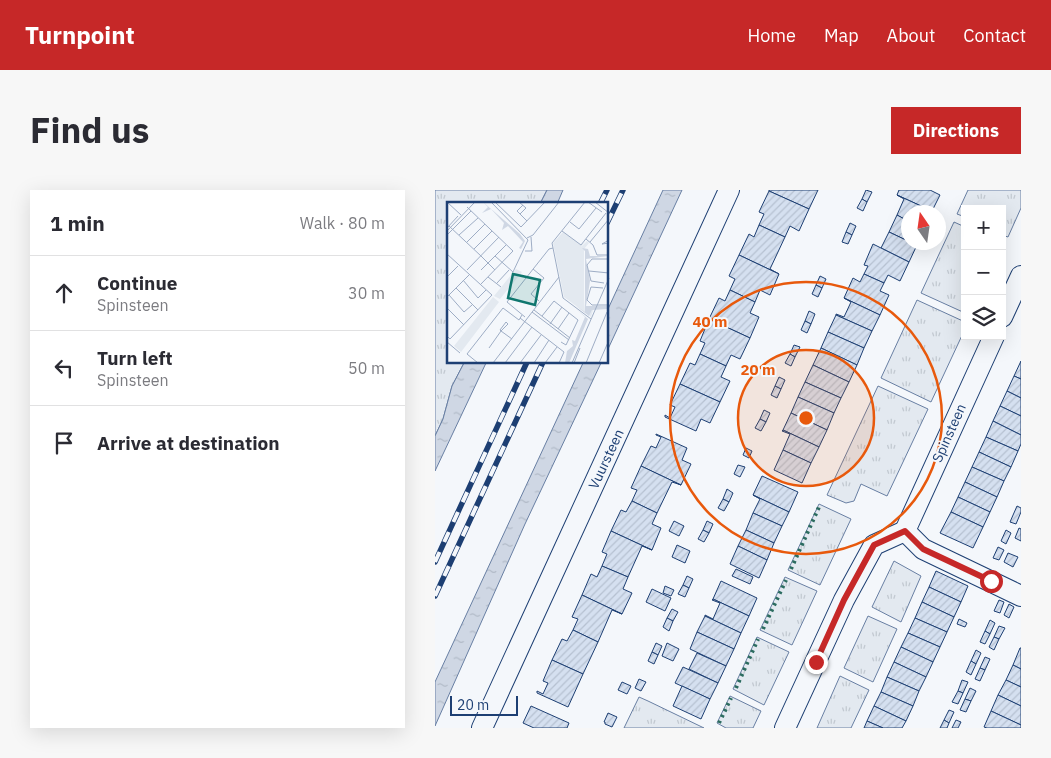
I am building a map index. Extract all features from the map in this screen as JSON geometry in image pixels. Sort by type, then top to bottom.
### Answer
[{"type":"street","name":"Vuursteen","points":[[482,728],[729,190]]},
{"type":"street","points":[[1006,308],[1021,276]]},
{"type":"street","name":"Spinsteen","points":[[905,531],[991,340]]},
{"type":"street","points":[[785,728],[844,600],[874,545],[905,531],[923,549],[1021,596]]},
{"type":"green space","points":[[435,190],[547,190],[541,202],[447,202],[447,364],[463,364],[452,386],[443,419],[435,436]]},
{"type":"green space","points":[[968,190],[1021,190],[1021,208],[1008,237],[1006,236],[1006,205],[961,205]]},
{"type":"green space","points":[[961,205],[961,216],[957,214]]},
{"type":"green space","points":[[954,222],[961,225],[961,311],[921,293],[941,250],[946,250],[946,239]]},
{"type":"green space","points":[[917,300],[961,320],[961,338],[931,402],[881,378]]},
{"type":"green space","points":[[878,386],[928,409],[887,496],[861,484],[854,501],[846,503],[827,495]]},
{"type":"green space","points":[[819,504],[851,519],[820,585],[788,570]]},
{"type":"green space","points":[[894,561],[921,576],[901,622],[872,607]]},
{"type":"green space","points":[[785,577],[817,591],[792,645],[760,630]]},
{"type":"green space","points":[[868,616],[897,629],[873,682],[844,668]]},
{"type":"green space","points":[[757,637],[789,652],[764,705],[733,689]]},
{"type":"green space","points":[[840,676],[869,690],[851,728],[817,728]]},
{"type":"green space","points":[[730,696],[761,711],[753,728],[726,728],[717,723]]},
{"type":"green space","points":[[639,697],[648,701],[704,728],[624,728]]},
{"type":"water","points":[[547,190],[563,190],[558,202],[541,202]]},
{"type":"water","points":[[663,190],[682,190],[609,347],[609,307]]},
{"type":"water","points":[[463,364],[486,364],[435,471],[435,436],[443,419],[452,386]]},
{"type":"water","points":[[583,364],[601,364],[525,524],[435,726],[435,682]]},
{"type":"building","points":[[769,190],[818,190],[809,209]]},
{"type":"building","points":[[866,190],[872,192],[867,202],[862,199]]},
{"type":"building","points":[[899,190],[930,190],[940,195],[935,205],[919,205],[897,195]]},
{"type":"building","points":[[769,191],[809,209],[799,231],[790,226],[785,237],[759,225],[764,214],[759,212]]},
{"type":"building","points":[[897,195],[919,205],[901,205],[904,199]]},
{"type":"building","points":[[862,199],[867,202],[863,211],[857,208]]},
{"type":"building","points":[[901,206],[901,217],[897,215]]},
{"type":"building","points":[[897,215],[901,217],[901,238],[889,232]]},
{"type":"building","points":[[850,223],[856,226],[852,235],[846,232]]},
{"type":"building","points":[[759,225],[785,237],[770,269],[779,274],[739,255],[749,234],[754,237]]},
{"type":"building","points":[[846,232],[852,235],[848,244],[842,242]]},
{"type":"building","points":[[889,232],[901,238],[901,250],[915,250],[909,262],[881,248]]},
{"type":"building","points":[[873,244],[909,262],[900,281],[888,275],[884,283],[864,274],[868,266],[864,265]]},
{"type":"building","points":[[739,255],[779,274],[770,295],[760,290],[755,302],[730,290],[735,279],[729,276]]},
{"type":"building","points":[[864,274],[884,283],[880,291],[889,295],[880,315],[844,298],[853,278],[860,282]]},
{"type":"building","points":[[820,276],[826,279],[822,288],[816,285]]},
{"type":"building","points":[[816,285],[822,288],[818,297],[812,294]]},
{"type":"building","points":[[730,290],[755,302],[750,313],[759,317],[750,338],[709,319],[719,298],[725,301]]},
{"type":"building","points":[[844,298],[880,315],[872,331],[836,315],[844,317],[851,302]]},
{"type":"building","points":[[809,311],[815,314],[811,324],[805,321]]},
{"type":"building","points":[[836,315],[872,331],[864,348],[828,332]]},
{"type":"building","points":[[709,319],[750,338],[740,359],[731,355],[726,366],[700,354],[705,343],[700,341]]},
{"type":"building","points":[[805,321],[811,324],[807,333],[801,330]]},
{"type":"building","points":[[828,332],[864,348],[857,365],[821,348]]},
{"type":"building","points":[[794,345],[800,347],[795,357],[790,354]]},
{"type":"building","points":[[821,348],[857,365],[849,382],[813,365]]},
{"type":"building","points":[[700,354],[726,366],[721,377],[730,381],[720,402],[680,384],[690,363],[695,365]]},
{"type":"building","points":[[790,354],[795,357],[791,366],[785,363]]},
{"type":"building","points":[[1021,361],[1021,379],[1014,376]]},
{"type":"building","points":[[813,365],[849,382],[841,398],[805,382]]},
{"type":"building","points":[[1014,376],[1021,379],[1021,398],[1007,391]]},
{"type":"building","points":[[779,377],[785,380],[781,389],[775,386]]},
{"type":"building","points":[[805,382],[841,398],[834,413],[798,397]]},
{"type":"building","points":[[680,384],[720,402],[710,423],[701,419],[696,431],[665,417],[665,415],[670,418],[675,407],[670,405]]},
{"type":"building","points":[[775,386],[781,389],[777,398],[771,395]]},
{"type":"building","points":[[1007,391],[1021,398],[1021,416],[1000,406]]},
{"type":"building","points":[[798,397],[834,413],[827,430],[791,413]]},
{"type":"building","points":[[1000,406],[1021,416],[1021,435],[993,421]]},
{"type":"building","points":[[764,410],[770,413],[766,422],[760,419]]},
{"type":"building","points":[[791,413],[827,430],[819,447],[783,430]]},
{"type":"building","points":[[760,419],[766,422],[761,431],[755,428]]},
{"type":"building","points":[[993,421],[1021,435],[1021,444],[1018,451],[986,437]]},
{"type":"building","points":[[783,430],[819,447],[811,463],[783,450],[790,434]]},
{"type":"building","points":[[656,434],[687,448],[682,460],[691,464],[681,485],[641,466],[651,446],[656,448],[661,437]]},
{"type":"building","points":[[986,437],[1018,451],[1011,467],[979,452]]},
{"type":"building","points":[[746,448],[752,451],[749,458],[743,455]]},
{"type":"building","points":[[783,450],[811,463],[802,483],[774,470]]},
{"type":"building","points":[[979,452],[1011,467],[1004,481],[972,467]]},
{"type":"building","points":[[738,465],[745,467],[740,477],[734,474]]},
{"type":"building","points":[[641,466],[681,485],[672,482],[657,513],[632,501],[637,490],[631,488]]},
{"type":"building","points":[[972,467],[1004,481],[997,497],[965,482]]},
{"type":"building","points":[[762,476],[798,492],[789,512],[753,495]]},
{"type":"building","points":[[965,482],[997,497],[990,512],[958,497]]},
{"type":"building","points":[[727,489],[733,493],[729,502],[723,499]]},
{"type":"building","points":[[753,495],[789,512],[782,526],[753,513],[760,499]]},
{"type":"building","points":[[958,497],[990,512],[983,527],[951,512]]},
{"type":"building","points":[[723,499],[729,502],[724,511],[718,508]]},
{"type":"building","points":[[632,501],[657,513],[652,524],[661,528],[652,550],[611,531],[621,510],[626,512]]},
{"type":"building","points":[[1017,506],[1021,508],[1021,512],[1016,524],[1010,522]]},
{"type":"building","points":[[951,512],[983,527],[973,548],[940,533]]},
{"type":"building","points":[[753,513],[782,526],[774,543],[746,530]]},
{"type":"building","points":[[674,521],[684,526],[679,536],[669,531]]},
{"type":"building","points":[[707,521],[713,524],[709,533],[703,530]]},
{"type":"building","points":[[1019,528],[1021,529],[1021,541],[1015,538]]},
{"type":"building","points":[[703,530],[709,533],[704,542],[698,539]]},
{"type":"building","points":[[746,530],[774,543],[767,560],[738,546]]},
{"type":"building","points":[[1006,530],[1011,533],[1006,544],[1001,541]]},
{"type":"building","points":[[611,531],[652,550],[642,546],[628,577],[602,566],[607,554],[602,552]]},
{"type":"building","points":[[677,545],[690,551],[685,563],[672,557]]},
{"type":"building","points":[[738,546],[767,560],[759,578],[730,564]]},
{"type":"building","points":[[998,547],[1004,550],[999,560],[993,558]]},
{"type":"building","points":[[1008,553],[1018,557],[1013,567],[1004,562]]},
{"type":"building","points":[[602,566],[628,577],[623,589],[632,593],[622,614],[582,595],[591,574],[597,577]]},
{"type":"building","points":[[736,569],[753,577],[750,584],[732,576]]},
{"type":"building","points":[[936,571],[968,586],[961,602],[929,587]]},
{"type":"building","points":[[687,576],[693,579],[689,588],[683,585]]},
{"type":"building","points":[[721,581],[757,598],[749,616],[713,599]]},
{"type":"building","points":[[683,585],[689,588],[685,597],[678,594]]},
{"type":"building","points":[[665,586],[674,590],[671,596],[663,593]]},
{"type":"building","points":[[929,587],[961,602],[954,617],[922,602]]},
{"type":"building","points":[[652,589],[671,598],[665,611],[646,602]]},
{"type":"building","points":[[582,595],[622,614],[612,610],[598,642],[573,630],[578,619],[572,617]]},
{"type":"building","points":[[713,599],[749,616],[741,633],[705,616],[713,619],[720,603]]},
{"type":"building","points":[[999,600],[1004,602],[1000,613],[994,611]]},
{"type":"building","points":[[922,602],[954,617],[947,632],[915,618]]},
{"type":"building","points":[[1009,604],[1014,607],[1009,618],[1004,615]]},
{"type":"building","points":[[672,609],[678,612],[673,621],[667,618]]},
{"type":"building","points":[[705,616],[741,633],[734,649],[697,632]]},
{"type":"building","points":[[667,618],[673,621],[669,631],[663,627]]},
{"type":"building","points":[[915,618],[947,632],[940,647],[908,633]]},
{"type":"building","points":[[959,619],[967,623],[965,627],[957,624]]},
{"type":"building","points":[[990,620],[995,623],[990,634],[985,631]]},
{"type":"building","points":[[999,626],[1005,628],[999,639],[994,637]]},
{"type":"building","points":[[573,630],[598,642],[583,674],[552,660],[562,639],[567,641]]},
{"type":"building","points":[[985,631],[990,634],[985,644],[980,642]]},
{"type":"building","points":[[697,632],[734,649],[726,666],[690,649]]},
{"type":"building","points":[[908,633],[940,647],[933,662],[901,647]]},
{"type":"building","points":[[994,637],[999,639],[994,650],[989,647]]},
{"type":"building","points":[[656,643],[662,646],[658,655],[652,652]]},
{"type":"building","points":[[667,643],[679,649],[673,661],[662,656]]},
{"type":"building","points":[[901,647],[933,662],[926,677],[894,662]]},
{"type":"building","points":[[1021,648],[1021,669],[1013,665]]},
{"type":"building","points":[[976,650],[981,653],[976,664],[971,661]]},
{"type":"building","points":[[652,652],[658,655],[654,664],[648,661]]},
{"type":"building","points":[[697,653],[726,666],[718,683],[689,669]]},
{"type":"building","points":[[985,657],[990,659],[985,670],[980,668]]},
{"type":"building","points":[[552,660],[583,674],[568,707],[537,693],[537,691],[543,694],[548,683],[543,681]]},
{"type":"building","points":[[971,661],[976,664],[971,675],[966,672]]},
{"type":"building","points":[[894,662],[926,677],[919,691],[887,677]]},
{"type":"building","points":[[1013,665],[1021,669],[1021,687],[1006,680]]},
{"type":"building","points":[[683,667],[718,683],[710,699],[675,683]]},
{"type":"building","points":[[980,668],[985,670],[980,681],[975,679]]},
{"type":"building","points":[[887,677],[919,691],[913,706],[881,692]]},
{"type":"building","points":[[639,679],[646,682],[641,691],[635,688]]},
{"type":"building","points":[[962,680],[968,682],[963,693],[958,691]]},
{"type":"building","points":[[1006,680],[1021,687],[1021,706],[998,695]]},
{"type":"building","points":[[622,682],[631,686],[627,694],[618,690]]},
{"type":"building","points":[[682,686],[710,699],[701,719],[673,706]]},
{"type":"building","points":[[970,688],[976,691],[971,701],[965,699]]},
{"type":"building","points":[[958,691],[963,693],[958,704],[952,702]]},
{"type":"building","points":[[881,692],[913,706],[906,721],[874,706]]},
{"type":"building","points":[[998,695],[1021,706],[1021,725],[991,711]]},
{"type":"building","points":[[965,699],[971,701],[966,712],[960,710]]},
{"type":"building","points":[[531,706],[569,723],[567,728],[534,728],[523,723]]},
{"type":"building","points":[[874,706],[906,721],[902,728],[883,728],[867,721]]},
{"type":"building","points":[[949,710],[954,712],[949,723],[944,720]]},
{"type":"building","points":[[991,711],[1021,725],[1021,728],[984,727]]},
{"type":"building","points":[[608,713],[617,717],[612,727],[604,722]]},
{"type":"building","points":[[944,720],[949,723],[947,728],[940,728]]},
{"type":"building","points":[[956,720],[961,722],[958,728],[952,728]]},
{"type":"building","points":[[867,721],[883,728],[864,728]]},
{"type":"railway","points":[[601,202],[607,190]]},
{"type":"railway","points":[[609,219],[623,190]]},
{"type":"railway","points":[[435,562],[526,364]]},
{"type":"railway","points":[[435,596],[542,364]]},
{"type":"hedge","points":[[791,569],[819,507]]},
{"type":"hedge","points":[[763,629],[786,580]]},
{"type":"hedge","points":[[736,688],[758,639]]},
{"type":"hedge","points":[[719,723],[731,698]]},
{"type":"route","points":[[816,662],[844,600],[874,545],[905,531],[923,549],[991,581]]}]
